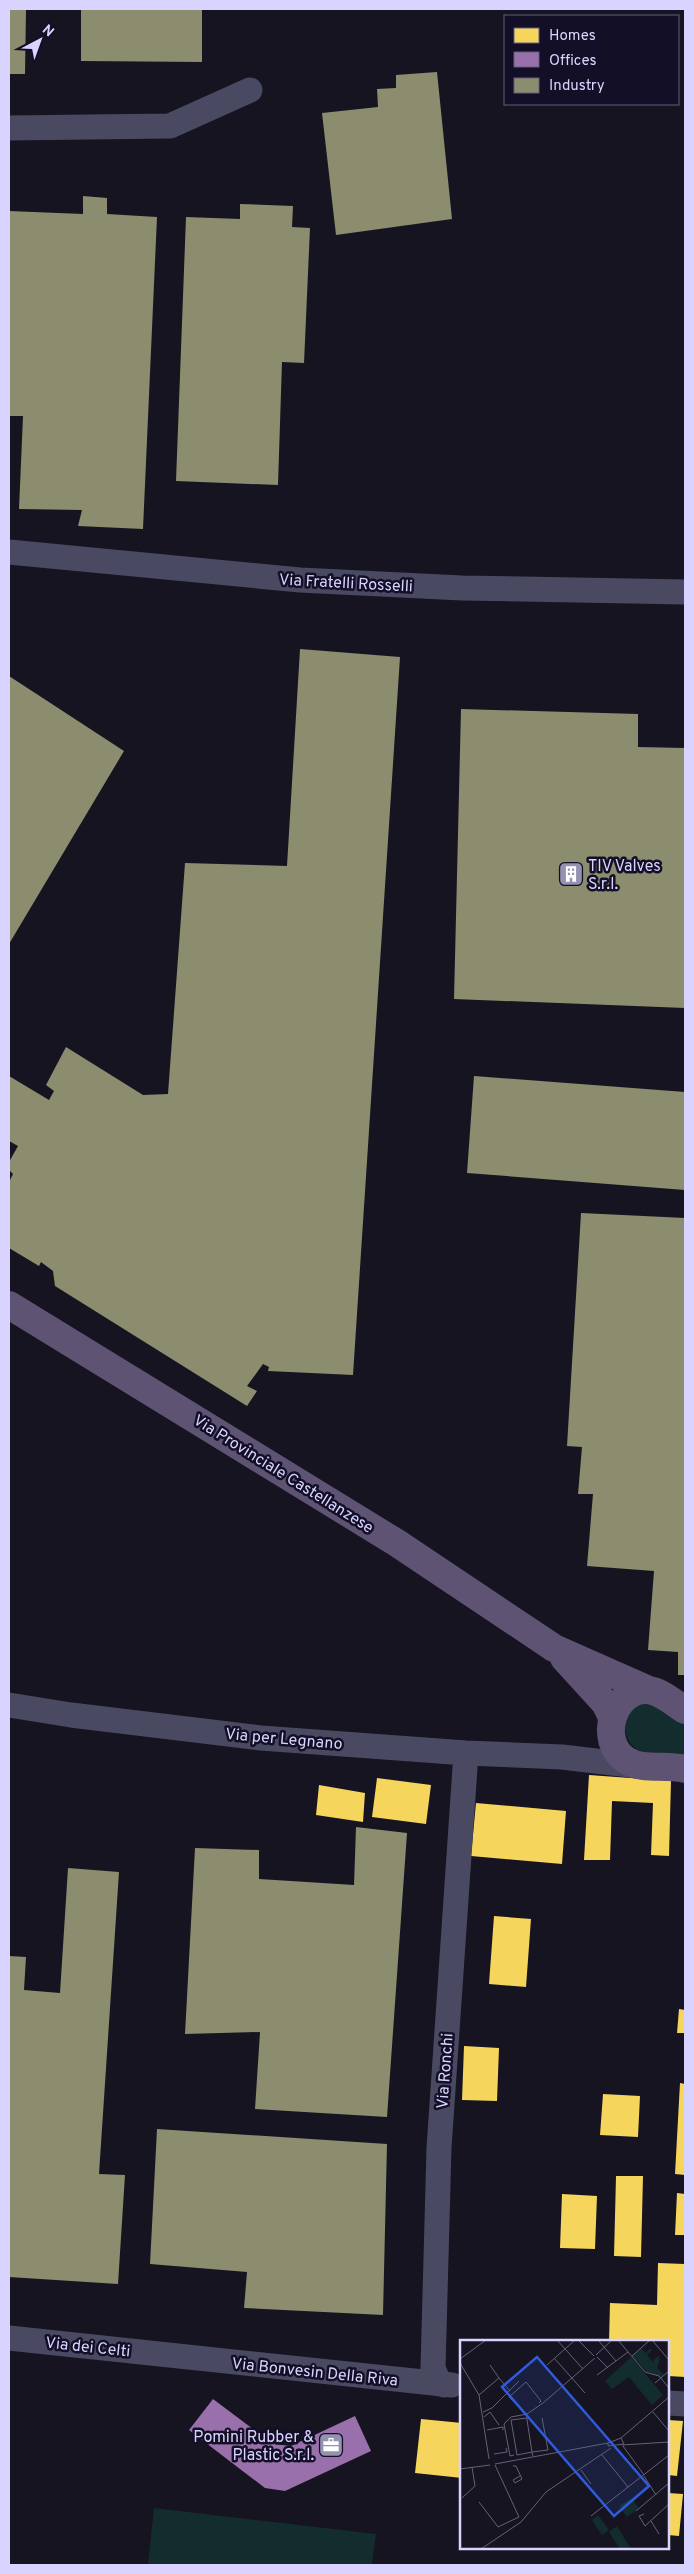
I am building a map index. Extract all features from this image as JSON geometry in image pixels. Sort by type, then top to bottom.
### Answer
[{"type":"main road","name":"Via Provinciale Castellanzese","points":[[9,1305],[397,1543],[554,1648],[649,1690],[685,1710]]},
{"type":"main road","name":"Via Provinciale Castellanzese","points":[[554,1648],[588,1682],[605,1703],[612,1724],[616,1747],[624,1758],[638,1766]]},
{"type":"main road","points":[[612,1724],[619,1702],[630,1693],[649,1690]]},
{"type":"main road","points":[[638,1766],[672,1766],[685,1769]]},
{"type":"street","points":[[9,128],[170,126],[250,90]]},
{"type":"street","name":"Via Fratelli Rosselli","points":[[9,552],[300,580],[462,588],[685,592]]},
{"type":"street","name":"Via per Legnano","points":[[9,1705],[71,1715],[262,1738],[466,1753],[562,1757],[638,1766]]},
{"type":"street","name":"Via per Legnano","points":[[562,1757],[596,1750],[606,1740],[612,1724]]},
{"type":"street","name":"Via Ronchi","points":[[453,2385],[436,2378],[433,2368],[439,2148],[466,1753]]},
{"type":"street","name":"Via dei Celti","points":[[9,2338],[168,2355]]},
{"type":"street","name":"Via Bonvesin Della Riva","points":[[168,2355],[453,2385]]},
{"type":"street","points":[[669,2403],[685,2404]]},
{"type":"green space","points":[[652,1703],[685,1723],[685,1755],[643,1752],[630,1743],[625,1730],[629,1715],[635,1705]]},
{"type":"green space","points":[[154,2508],[376,2534],[372,2565],[148,2565]]},
{"type":"building: Homes","points":[[589,1775],[671,1781],[669,1856],[651,1855],[653,1803],[612,1801],[610,1860],[584,1860]]},
{"type":"building: Homes","points":[[377,1778],[431,1785],[426,1824],[372,1817]]},
{"type":"building: Homes","points":[[319,1785],[365,1793],[363,1822],[316,1815]]},
{"type":"building: Homes","points":[[476,1803],[566,1811],[562,1864],[471,1856]]},
{"type":"building: Homes","points":[[494,1916],[531,1919],[526,1987],[489,1984]]},
{"type":"building: Homes","points":[[679,2009],[685,2010],[685,2033],[677,2033]]},
{"type":"building: Homes","points":[[464,2046],[499,2048],[497,2101],[462,2100]]},
{"type":"building: Homes","points":[[680,2083],[685,2084],[685,2175],[675,2174]]},
{"type":"building: Homes","points":[[603,2094],[640,2096],[638,2137],[600,2135]]},
{"type":"building: Homes","points":[[616,2176],[643,2176],[641,2257],[614,2256]]},
{"type":"building: Homes","points":[[677,2193],[685,2194],[685,2235],[675,2235]]},
{"type":"building: Homes","points":[[562,2194],[597,2196],[595,2249],[560,2248]]},
{"type":"building: Homes","points":[[658,2263],[685,2264],[685,2377],[669,2376],[669,2340],[609,2340],[610,2303],[657,2305]]},
{"type":"building: Homes","points":[[421,2419],[460,2423],[460,2478],[415,2473]]},
{"type":"building: Homes","points":[[669,2420],[683,2421],[677,2476],[669,2475]]},
{"type":"building: Homes","points":[[669,2493],[683,2494],[679,2536],[669,2535]]},
{"type":"building: Offices","name":"Pomini Rubber & Plastic S.r.l.","points":[[213,2399],[273,2444],[291,2446],[355,2416],[371,2451],[285,2491],[265,2488],[189,2430]]},
{"type":"building: Industry","points":[[9,9],[26,9],[25,74],[9,74]]},
{"type":"building: Industry","points":[[81,9],[202,9],[202,62],[81,61]]},
{"type":"building: Industry","points":[[437,72],[452,219],[336,235],[322,113],[378,107],[377,89],[396,88],[396,75]]},
{"type":"building: Industry","points":[[83,196],[107,198],[107,214],[157,217],[143,529],[78,526],[82,510],[19,509],[23,416],[9,416],[9,211],[83,214]]},
{"type":"building: Industry","points":[[240,204],[293,206],[292,227],[310,228],[304,363],[282,362],[278,485],[176,481],[186,217],[240,219]]},
{"type":"building: Industry","points":[[300,649],[400,657],[353,1375],[268,1371],[269,1367],[263,1364],[247,1386],[257,1391],[247,1406],[55,1286],[53,1271],[41,1262],[39,1266],[9,1248],[9,1182],[13,1174],[9,1170],[9,1162],[18,1146],[9,1141],[9,1076],[49,1100],[54,1091],[46,1085],[66,1047],[143,1095],[168,1094],[185,863],[287,866]]},
{"type":"building: Industry","points":[[9,676],[124,751],[9,944]]},
{"type":"building: Industry","name":"TIV Valves S.r.l.","points":[[461,709],[638,714],[638,747],[685,748],[685,1008],[454,999]]},
{"type":"building: Industry","points":[[474,1076],[685,1092],[685,1190],[467,1173]]},
{"type":"building: Industry","points":[[581,1213],[685,1218],[685,1675],[678,1675],[678,1652],[648,1650],[654,1571],[587,1566],[593,1494],[578,1494],[582,1447],[567,1446]]},
{"type":"building: Industry","points":[[356,1827],[407,1833],[387,2117],[255,2109],[260,2032],[185,2034],[195,1848],[259,1850],[259,1879],[354,1885]]},
{"type":"building: Industry","points":[[68,1868],[119,1872],[99,2174],[125,2175],[118,2284],[9,2277],[9,1956],[26,1957],[24,1990],[60,1993]]},
{"type":"building: Industry","points":[[157,2129],[387,2144],[383,2315],[244,2308],[247,2272],[150,2264]]},
{"type":"place","name":"TIV Valves S.r.l.","points":[[571,874]]},
{"type":"place","name":"Pomini Rubber & Plastic S.r.l.","points":[[331,2445]]}]
